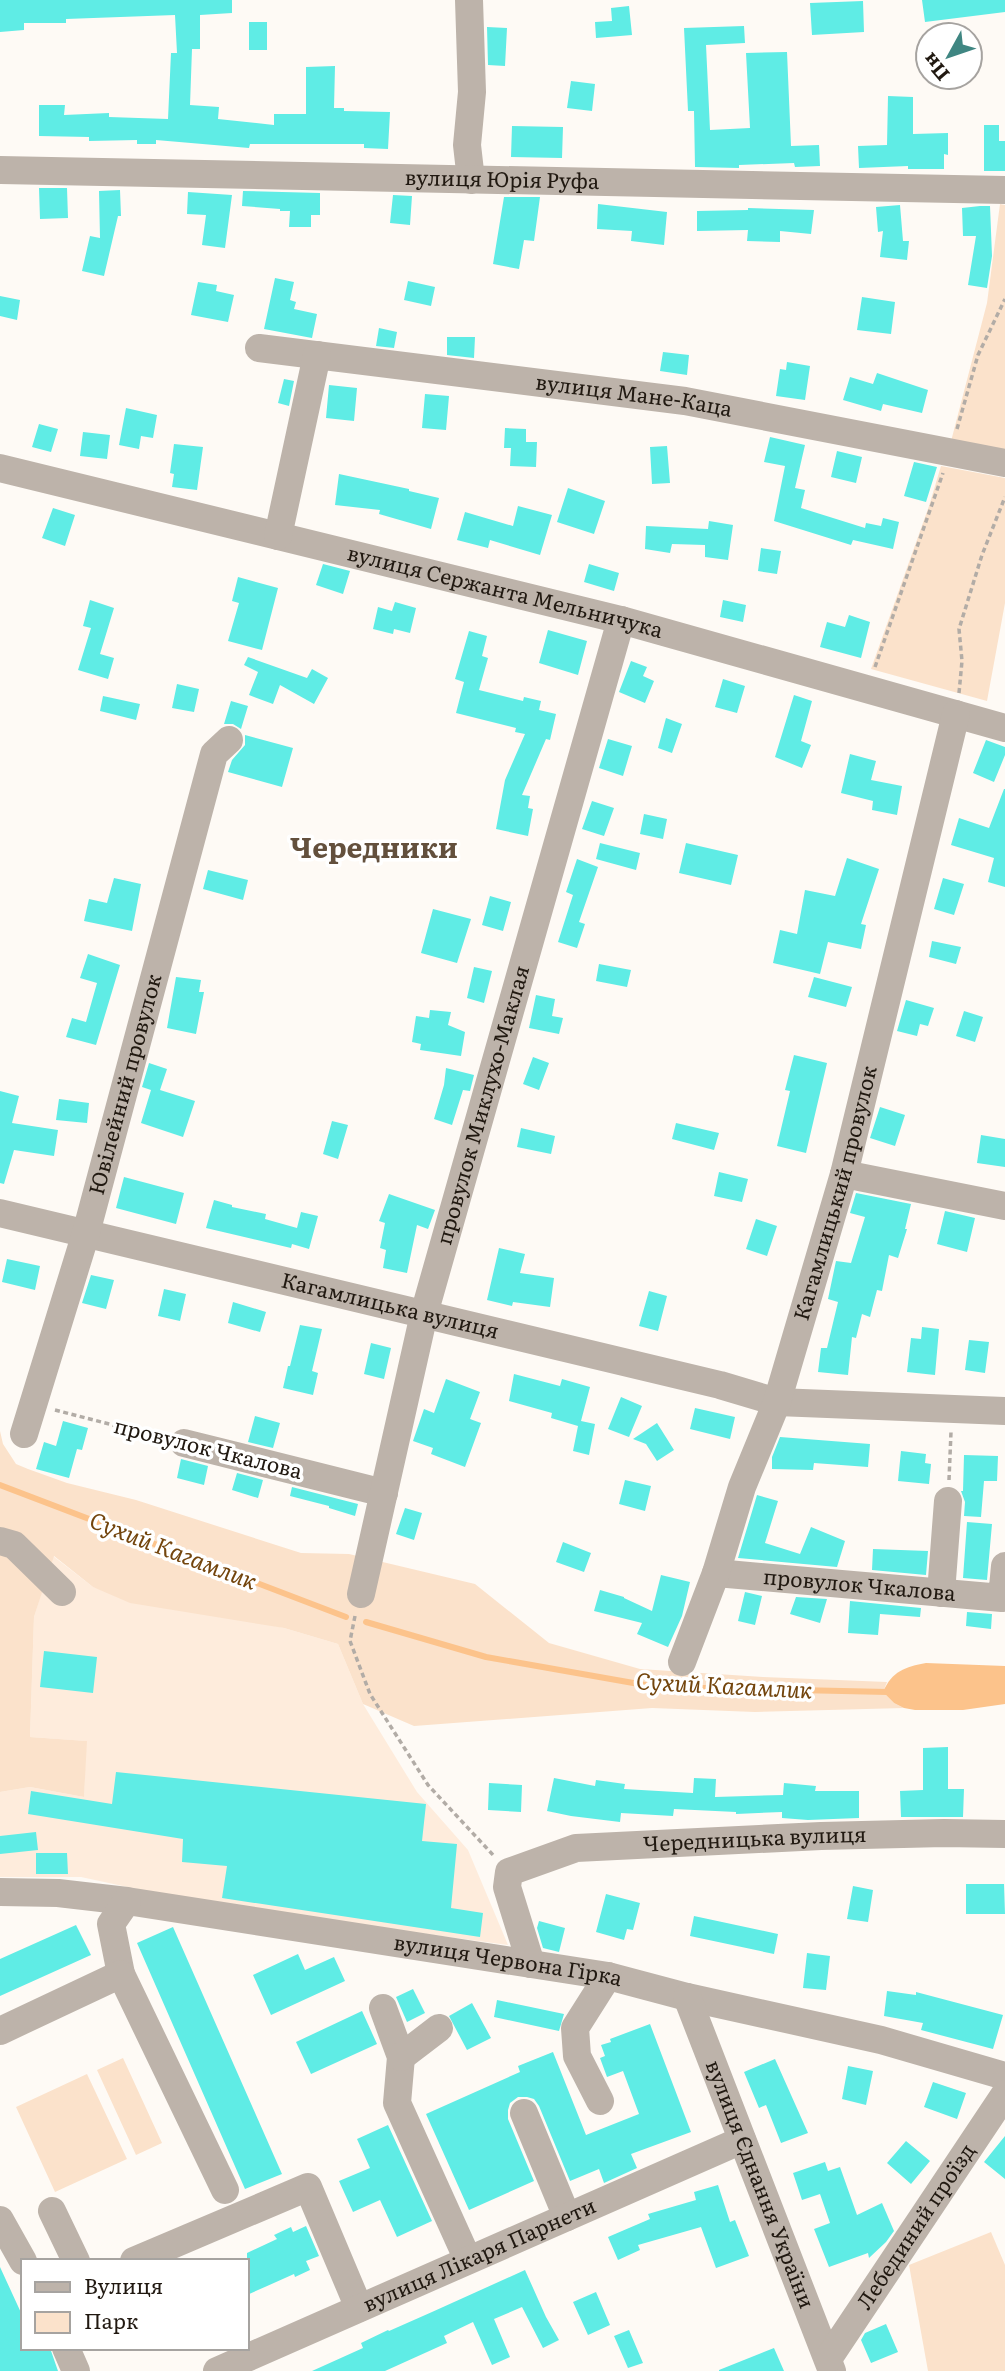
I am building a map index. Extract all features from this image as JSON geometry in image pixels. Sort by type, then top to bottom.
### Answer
[{"type":"street","points":[[469,0],[472,92],[467,145],[471,180]]},
{"type":"street","name":"вулиця Юрія Руфа","points":[[0,170],[1005,190]]},
{"type":"street","name":"вулиця Мане-Каца","points":[[259,348],[685,401],[1005,463]]},
{"type":"street","points":[[278,536],[317,355]]},
{"type":"street","name":"вулиця Сержанта Мельничука","points":[[0,468],[621,620],[1005,728]]},
{"type":"street","name":"провулок Миклухо-Маклая","points":[[361,1594],[424,1314],[621,620]]},
{"type":"street","name":"Кагамлицький провулок","points":[[682,1662],[716,1573],[743,1487],[777,1402],[844,1174],[956,714]]},
{"type":"street","name":"Ювілейний провулок","points":[[24,1434],[86,1233],[214,754],[229,740]]},
{"type":"street","points":[[844,1174],[1005,1206]]},
{"type":"street","name":"Кагамлицька вулиця","points":[[0,1213],[720,1385],[777,1402],[1005,1412]]},
{"type":"street","name":"провулок Чкалова","points":[[184,1443],[384,1493]]},
{"type":"street","points":[[941,1593],[948,1501]]},
{"type":"street","points":[[0,1541],[14,1545],[62,1592]]},
{"type":"street","name":"провулок Чкалова","points":[[716,1573],[1002,1598],[1005,1566]]},
{"type":"street","name":"Чередницька вулиця","points":[[509,1872],[576,1848],[821,1836],[1005,1834]]},
{"type":"street","points":[[509,1872],[506,1887],[531,1964]]},
{"type":"street","name":"вулиця Червона Гірка","points":[[0,1892],[58,1893],[127,1901],[608,1976],[687,1997],[881,2040],[1005,2076]]},
{"type":"street","points":[[127,1901],[111,1924],[121,1975],[225,2190]]},
{"type":"street","points":[[0,2031],[121,1975]]},
{"type":"street","points":[[600,2101],[577,2056],[575,2028],[608,1976]]},
{"type":"street","name":"вулиця Єднання України","points":[[687,1997],[830,2365]]},
{"type":"street","points":[[383,2008],[401,2057],[397,2103],[468,2260]]},
{"type":"street","points":[[401,2057],[439,2028]]},
{"type":"street","name":"Лебединий проїзд","points":[[830,2365],[1005,2094]]},
{"type":"street","points":[[524,2113],[567,2217]]},
{"type":"street","name":"вулиця Лікаря Парнети","points":[[217,2371],[742,2140]]},
{"type":"street","points":[[139,2259],[308,2187],[359,2308]]},
{"type":"street","points":[[52,2211],[75,2259]]},
{"type":"street","points":[[0,2220],[22,2259]]},
{"type":"street","points":[[67,2350],[76,2371]]},
{"type":"path","points":[[871,690],[876,662],[950,453],[978,355],[1005,299]]},
{"type":"path","points":[[956,714],[962,661],[959,629],[982,555],[1005,497]]},
{"type":"path","name":"провулок Чкалова","points":[[33,1405],[184,1443]]},
{"type":"path","points":[[948,1501],[951,1409]]},
{"type":"path","points":[[350,1641],[370,1694],[428,1785],[509,1872]]},
{"type":"shaded area","points":[[53,1556],[93,1587],[284,1628],[338,1644],[363,1704],[417,1792],[468,1850],[508,1945],[211,1905],[81,1877],[0,1877],[0,1792],[30,1787],[84,1797],[86,1741],[30,1737],[34,1617]]},
{"type":"shaded area","points":[[926,1663],[1005,1666],[1005,1704],[963,1710],[915,1710],[894,1703],[883,1692],[900,1671]]},
{"type":"green space","points":[[1000,204],[1005,205],[1005,458],[949,449],[987,303]]},
{"type":"green space","points":[[941,466],[1005,478],[1005,603],[987,701],[871,669]]},
{"type":"green space","points":[[0,1431],[3,1444],[16,1464],[67,1483],[136,1500],[301,1553],[349,1554],[475,1584],[549,1643],[640,1669],[887,1682],[883,1692],[904,1708],[755,1712],[652,1708],[414,1726],[363,1704],[338,1644],[284,1628],[130,1603],[93,1587],[54,1556],[34,1617],[30,1737],[87,1741],[84,1797],[30,1787],[0,1792]]},
{"type":"green space","points":[[123,2058],[162,2143],[136,2155],[97,2070]]},
{"type":"green space","points":[[87,2074],[127,2159],[55,2192],[16,2107]]},
{"type":"green space","points":[[991,2232],[1005,2265],[1005,2371],[928,2371],[909,2265]]},
{"type":"building","points":[[0,0],[232,0],[232,13],[200,15],[200,49],[192,49],[190,105],[219,107],[218,119],[274,125],[274,114],[306,114],[306,67],[335,66],[334,108],[344,108],[344,111],[390,112],[388,149],[364,148],[364,144],[250,144],[249,148],[156,140],[156,144],[137,144],[137,140],[89,141],[89,137],[39,136],[39,105],[65,105],[64,115],[109,113],[109,117],[168,119],[171,53],[177,53],[175,15],[66,19],[66,23],[24,23],[24,30],[0,32]]},
{"type":"building","points":[[922,0],[1005,0],[1005,12],[925,21]]},
{"type":"building","points":[[863,1],[864,32],[812,35],[810,3]]},
{"type":"building","points":[[629,6],[632,35],[596,38],[595,22],[612,21],[611,8]]},
{"type":"building","points":[[249,22],[267,22],[267,50],[249,50]]},
{"type":"building","points":[[744,26],[745,43],[706,45],[710,130],[750,128],[746,53],[787,52],[791,146],[819,145],[820,166],[795,167],[794,163],[739,165],[739,168],[695,167],[694,111],[688,111],[684,28]]},
{"type":"building","points":[[487,27],[507,28],[505,66],[488,65]]},
{"type":"building","points":[[571,81],[595,84],[592,111],[567,108]]},
{"type":"building","points":[[888,96],[913,97],[913,134],[948,133],[948,155],[944,154],[944,169],[908,169],[908,166],[859,168],[858,146],[887,145]]},
{"type":"building","points":[[984,125],[999,125],[999,141],[1005,141],[1005,171],[984,171]]},
{"type":"building","points":[[512,126],[563,127],[562,158],[511,157]]},
{"type":"building","points":[[39,188],[67,188],[68,218],[40,219]]},
{"type":"building","points":[[120,190],[121,216],[118,216],[104,276],[82,271],[90,236],[100,238],[99,191]]},
{"type":"building","points":[[243,191],[320,193],[320,215],[311,215],[311,227],[289,227],[290,211],[242,206]]},
{"type":"building","points":[[188,192],[232,195],[225,248],[202,245],[206,215],[187,214]]},
{"type":"building","points":[[393,195],[412,196],[410,225],[390,223]]},
{"type":"building","points":[[504,197],[540,197],[534,241],[524,240],[519,269],[493,264]]},
{"type":"building","points":[[598,204],[667,212],[664,245],[631,241],[632,231],[597,229]]},
{"type":"building","points":[[900,205],[903,241],[909,241],[907,260],[880,257],[883,231],[878,232],[876,207]]},
{"type":"building","points":[[990,206],[992,256],[987,288],[968,285],[976,236],[963,236],[962,208]]},
{"type":"building","points":[[748,208],[814,210],[811,234],[780,231],[780,242],[747,241],[748,230],[697,231],[697,211]]},
{"type":"building","points":[[275,278],[294,282],[290,300],[296,302],[294,309],[317,314],[312,338],[264,329]]},
{"type":"building","points":[[408,281],[435,287],[431,306],[404,300]]},
{"type":"building","points":[[198,282],[217,285],[216,291],[234,295],[228,322],[191,315]]},
{"type":"building","points":[[0,296],[20,300],[17,320],[0,316]]},
{"type":"building","points":[[862,297],[895,302],[891,334],[857,330]]},
{"type":"building","points":[[379,328],[397,332],[394,348],[376,346]]},
{"type":"building","points":[[447,337],[475,337],[474,358],[447,355]]},
{"type":"building","points":[[663,352],[689,355],[687,375],[660,371]]},
{"type":"building","points":[[787,362],[810,366],[805,400],[776,396],[780,369],[786,370]]},
{"type":"building","points":[[877,373],[928,390],[922,413],[883,404],[881,411],[843,400],[850,377],[873,384]]},
{"type":"building","points":[[284,379],[294,381],[289,406],[278,403]]},
{"type":"building","points":[[329,385],[357,388],[354,421],[326,418]]},
{"type":"building","points":[[425,394],[449,396],[446,430],[422,428]]},
{"type":"building","points":[[126,408],[157,415],[153,438],[141,436],[139,449],[119,445]]},
{"type":"building","points":[[39,424],[58,429],[51,452],[32,447]]},
{"type":"building","points":[[505,428],[526,429],[526,442],[537,442],[536,467],[510,466],[511,448],[504,448]]},
{"type":"building","points":[[83,432],[110,435],[107,459],[80,456]]},
{"type":"building","points":[[770,437],[805,445],[795,488],[805,490],[801,508],[865,528],[866,523],[881,526],[883,518],[899,522],[893,549],[853,540],[851,545],[774,521],[785,466],[764,462]]},
{"type":"building","points":[[174,444],[203,447],[197,490],[172,487],[174,474],[170,473]]},
{"type":"building","points":[[667,446],[670,483],[652,484],[650,447]]},
{"type":"building","points":[[837,451],[862,457],[856,483],[831,477]]},
{"type":"building","points":[[914,462],[937,467],[926,502],[904,496]]},
{"type":"building","points":[[339,474],[439,498],[431,529],[379,514],[380,510],[335,505]]},
{"type":"building","points":[[568,488],[605,501],[594,534],[557,522]]},
{"type":"building","points":[[518,506],[552,515],[540,555],[490,540],[488,548],[457,540],[465,512],[513,526]]},
{"type":"building","points":[[53,508],[75,515],[65,546],[42,538]]},
{"type":"building","points":[[709,521],[733,525],[728,560],[705,557],[705,545],[672,544],[670,553],[645,549],[646,526],[708,529]]},
{"type":"building","points":[[761,548],[781,551],[777,574],[758,571]]},
{"type":"building","points":[[323,564],[350,571],[343,594],[316,585]]},
{"type":"building","points":[[589,564],[619,573],[614,591],[584,582]]},
{"type":"building","points":[[238,577],[278,588],[262,650],[228,641],[239,603],[232,601]]},
{"type":"building","points":[[90,600],[114,608],[100,654],[114,658],[108,679],[78,670],[91,628],[83,626]]},
{"type":"building","points":[[723,600],[746,605],[743,622],[720,617]]},
{"type":"building","points":[[395,602],[416,608],[410,633],[394,629],[393,634],[373,629],[378,607],[392,611]]},
{"type":"building","points":[[849,615],[870,622],[861,658],[820,647],[827,622],[845,627]]},
{"type":"building","points":[[548,630],[587,641],[578,675],[539,663]]},
{"type":"building","points":[[469,631],[487,636],[482,656],[488,658],[479,690],[523,701],[524,697],[541,701],[539,710],[556,714],[550,740],[546,739],[522,795],[530,796],[528,808],[533,809],[528,836],[496,829],[505,780],[525,734],[515,732],[516,728],[456,713],[464,682],[455,679]]},
{"type":"building","points":[[248,657],[307,678],[312,669],[328,678],[314,704],[280,685],[273,704],[249,695],[258,672],[244,665]]},
{"type":"building","points":[[631,661],[647,667],[643,676],[654,681],[645,703],[619,692]]},
{"type":"building","points":[[723,679],[745,686],[737,713],[715,707]]},
{"type":"building","points":[[177,684],[199,689],[194,712],[172,708]]},
{"type":"building","points":[[794,695],[812,701],[801,741],[811,745],[802,768],[775,757]]},
{"type":"building","points":[[103,696],[140,704],[136,720],[100,711]]},
{"type":"building","points":[[231,701],[248,706],[241,729],[233,724],[224,724]]},
{"type":"building","points":[[666,718],[682,724],[672,753],[658,748]]},
{"type":"building","points":[[245,735],[293,748],[282,787],[228,772],[232,760],[245,745]]},
{"type":"building","points":[[608,739],[632,746],[623,776],[599,768]]},
{"type":"building","points":[[986,740],[1005,747],[1005,755],[994,782],[973,773]]},
{"type":"building","points":[[850,754],[876,761],[871,780],[902,786],[897,815],[872,810],[873,801],[841,793]]},
{"type":"building","points":[[1004,789],[1005,887],[988,882],[994,858],[951,845],[959,818],[989,828]]},
{"type":"building","points":[[592,801],[614,808],[604,836],[582,829]]},
{"type":"building","points":[[644,814],[667,819],[663,839],[640,834]]},
{"type":"building","points":[[600,843],[640,853],[636,870],[596,859]]},
{"type":"building","points":[[686,843],[738,855],[731,885],[679,873]]},
{"type":"building","points":[[847,858],[879,869],[861,924],[866,925],[861,949],[828,942],[820,974],[773,963],[780,930],[797,934],[805,890],[835,896]]},
{"type":"building","points":[[577,859],[598,867],[579,922],[585,924],[577,948],[558,942],[573,895],[566,892]]},
{"type":"building","points":[[208,870],[248,880],[243,900],[203,889]]},
{"type":"building","points":[[114,878],[141,884],[132,931],[84,921],[89,899],[107,903]]},
{"type":"building","points":[[943,878],[964,884],[954,915],[934,909]]},
{"type":"building","points":[[490,896],[511,902],[503,931],[482,925]]},
{"type":"building","points":[[433,909],[471,919],[457,963],[421,953]]},
{"type":"building","points":[[932,941],[961,947],[956,964],[929,957]]},
{"type":"building","points":[[88,954],[120,965],[96,1045],[66,1037],[72,1018],[86,1022],[97,983],[80,978]]},
{"type":"building","points":[[599,964],[631,970],[627,987],[596,981]]},
{"type":"building","points":[[474,967],[492,971],[484,1003],[467,998]]},
{"type":"building","points":[[176,977],[201,980],[199,992],[204,992],[196,1034],[167,1028]]},
{"type":"building","points":[[814,977],[852,987],[846,1007],[808,997]]},
{"type":"building","points":[[536,995],[555,999],[552,1016],[563,1018],[559,1034],[529,1028]]},
{"type":"building","points":[[906,1000],[934,1008],[928,1026],[920,1024],[917,1036],[897,1031]]},
{"type":"building","points":[[430,1010],[451,1012],[448,1025],[465,1032],[461,1056],[420,1050],[421,1044],[412,1042],[416,1016],[429,1018]]},
{"type":"building","points":[[964,1011],[983,1017],[975,1042],[956,1036]]},
{"type":"building","points":[[794,1055],[827,1063],[806,1153],[777,1146],[790,1091],[785,1090]]},
{"type":"building","points":[[533,1057],[549,1063],[539,1090],[523,1084]]},
{"type":"building","points":[[149,1063],[167,1069],[160,1090],[195,1101],[183,1137],[141,1123],[151,1090],[142,1087]]},
{"type":"building","points":[[446,1068],[474,1075],[470,1091],[463,1090],[452,1125],[434,1119]]},
{"type":"building","points":[[0,1091],[19,1096],[12,1123],[58,1130],[54,1156],[14,1150],[4,1184],[0,1183]]},
{"type":"building","points":[[59,1099],[89,1103],[87,1123],[56,1120]]},
{"type":"building","points":[[880,1107],[905,1115],[895,1146],[870,1138]]},
{"type":"building","points":[[332,1121],[348,1125],[338,1159],[323,1154]]},
{"type":"building","points":[[676,1123],[719,1133],[714,1150],[672,1139]]},
{"type":"building","points":[[521,1128],[555,1136],[551,1154],[517,1147]]},
{"type":"building","points":[[981,1135],[1005,1139],[1005,1167],[977,1163]]},
{"type":"building","points":[[719,1172],[748,1179],[742,1202],[714,1196]]},
{"type":"building","points":[[124,1177],[184,1193],[176,1224],[116,1208]]},
{"type":"building","points":[[856,1193],[911,1204],[907,1229],[898,1258],[889,1255],[882,1291],[877,1290],[870,1317],[862,1314],[856,1338],[852,1337],[848,1375],[818,1372],[821,1348],[827,1348],[838,1302],[828,1299],[836,1261],[851,1263],[865,1217],[850,1213]]},
{"type":"building","points":[[389,1194],[435,1210],[428,1229],[417,1225],[407,1273],[383,1268],[386,1250],[380,1248],[385,1223],[379,1221]]},
{"type":"building","points":[[214,1200],[266,1214],[265,1219],[297,1228],[301,1212],[318,1216],[309,1249],[292,1244],[291,1248],[206,1228]]},
{"type":"building","points":[[945,1211],[975,1218],[967,1252],[937,1244]]},
{"type":"building","points":[[756,1219],[777,1226],[767,1256],[746,1249]]},
{"type":"building","points":[[499,1248],[525,1254],[520,1273],[554,1278],[550,1307],[513,1302],[512,1306],[487,1300]]},
{"type":"building","points":[[7,1259],[40,1266],[35,1290],[2,1282]]},
{"type":"building","points":[[91,1275],[114,1280],[106,1309],[82,1303]]},
{"type":"building","points":[[164,1289],[186,1294],[180,1321],[158,1316]]},
{"type":"building","points":[[649,1291],[667,1296],[658,1331],[639,1326]]},
{"type":"building","points":[[233,1302],[266,1312],[260,1332],[228,1323]]},
{"type":"building","points":[[300,1325],[322,1329],[312,1371],[318,1373],[313,1395],[283,1388]]},
{"type":"building","points":[[922,1327],[939,1329],[935,1375],[907,1372],[911,1338],[921,1339]]},
{"type":"building","points":[[969,1340],[989,1342],[985,1373],[965,1370]]},
{"type":"building","points":[[371,1343],[391,1348],[384,1379],[364,1374]]},
{"type":"building","points":[[514,1374],[560,1386],[562,1379],[590,1387],[581,1421],[595,1424],[589,1455],[573,1451],[578,1426],[551,1418],[552,1413],[509,1401]]},
{"type":"building","points":[[446,1379],[480,1392],[470,1419],[481,1423],[465,1467],[431,1454],[433,1448],[413,1441],[424,1409],[434,1413]]},
{"type":"building","points":[[621,1397],[642,1406],[629,1437],[608,1429]]},
{"type":"building","points":[[695,1408],[735,1417],[730,1439],[690,1429]]},
{"type":"building","points":[[255,1416],[280,1423],[273,1448],[248,1442]]},
{"type":"building","points":[[63,1421],[88,1428],[82,1450],[77,1449],[69,1478],[36,1469],[44,1442],[56,1446]]},
{"type":"building","points":[[657,1423],[674,1450],[657,1461],[646,1444],[633,1439]]},
{"type":"building","points":[[780,1437],[870,1444],[868,1467],[814,1463],[813,1470],[772,1469],[772,1457]]},
{"type":"building","points":[[901,1451],[926,1454],[925,1463],[931,1464],[929,1484],[898,1481]]},
{"type":"building","points":[[964,1455],[998,1456],[997,1481],[984,1481],[981,1517],[964,1516],[965,1502],[961,1491]]},
{"type":"building","points":[[181,1459],[208,1466],[204,1485],[177,1478]]},
{"type":"building","points":[[237,1473],[263,1480],[258,1498],[232,1490]]},
{"type":"building","points":[[625,1480],[651,1486],[645,1511],[619,1504]]},
{"type":"building","points":[[292,1487],[358,1504],[355,1516],[290,1496]]},
{"type":"building","points":[[757,1495],[778,1501],[765,1543],[800,1554],[811,1527],[845,1541],[837,1567],[738,1558]]},
{"type":"building","points":[[405,1508],[422,1513],[414,1540],[396,1534]]},
{"type":"building","points":[[967,1522],[992,1524],[987,1580],[963,1578]]},
{"type":"building","points":[[563,1542],[591,1553],[584,1572],[556,1562]]},
{"type":"building","points":[[873,1549],[928,1551],[926,1575],[872,1570]]},
{"type":"building","points":[[661,1575],[690,1582],[682,1616],[668,1647],[637,1634],[642,1623],[594,1611],[600,1590],[624,1597],[652,1611]]},
{"type":"building","points":[[745,1592],[762,1596],[755,1625],[738,1621]]},
{"type":"building","points":[[796,1597],[827,1599],[820,1623],[790,1614]]},
{"type":"building","points":[[850,1601],[921,1608],[920,1617],[880,1614],[878,1635],[848,1633]]},
{"type":"building","points":[[967,1612],[992,1614],[991,1629],[966,1626]]},
{"type":"building","points":[[44,1651],[97,1657],[93,1693],[40,1687]]},
{"type":"building","points":[[948,1747],[948,1789],[964,1789],[963,1817],[901,1817],[900,1791],[923,1790],[923,1748]]},
{"type":"building","points":[[116,1772],[426,1804],[422,1841],[457,1844],[451,1908],[483,1913],[480,1937],[222,1898],[227,1866],[182,1862],[183,1839],[28,1814],[31,1791],[112,1804]]},
{"type":"building","points":[[554,1778],[595,1786],[596,1780],[625,1784],[624,1789],[693,1793],[694,1778],[716,1779],[715,1797],[783,1795],[784,1783],[816,1786],[815,1791],[859,1791],[859,1818],[808,1820],[782,1818],[782,1812],[736,1814],[674,1809],[673,1816],[621,1813],[620,1822],[571,1816],[547,1811]]},
{"type":"building","points":[[489,1783],[522,1785],[521,1812],[488,1810]]},
{"type":"building","points":[[36,1832],[38,1850],[0,1854],[0,1836]]},
{"type":"building","points":[[36,1853],[67,1853],[68,1874],[36,1874]]},
{"type":"building","points":[[966,1884],[1004,1884],[1005,1914],[966,1914]]},
{"type":"building","points":[[853,1886],[873,1890],[868,1922],[847,1919]]},
{"type":"building","points":[[606,1894],[640,1903],[633,1930],[627,1929],[624,1940],[596,1932]]},
{"type":"building","points":[[694,1916],[778,1934],[774,1954],[690,1936]]},
{"type":"building","points":[[539,1921],[565,1928],[559,1952],[543,1948],[537,1928]]},
{"type":"building","points":[[76,1925],[91,1955],[0,1996],[0,1959]]},
{"type":"building","points":[[173,1927],[282,2174],[245,2189],[137,1943]]},
{"type":"building","points":[[807,1953],[830,1956],[826,1990],[803,1988]]},
{"type":"building","points":[[298,1954],[305,1970],[334,1957],[345,1981],[271,2015],[253,1975]]},
{"type":"building","points":[[413,1989],[425,2013],[407,2022],[396,1997]]},
{"type":"building","points":[[887,1991],[916,1995],[916,1992],[1003,2015],[993,2049],[921,2030],[923,2023],[884,2016]]},
{"type":"building","points":[[497,2000],[564,2014],[559,2031],[494,2017]]},
{"type":"building","points":[[472,2003],[491,2038],[467,2050],[449,2016]]},
{"type":"building","points":[[362,2011],[377,2044],[311,2074],[296,2042]]},
{"type":"building","points":[[650,2024],[691,2132],[631,2154],[637,2168],[604,2183],[599,2169],[570,2181],[539,2106],[534,2099],[518,2097],[510,2103],[508,2119],[534,2181],[469,2210],[426,2114],[520,2072],[518,2066],[553,2052],[586,2135],[639,2114],[623,2071],[607,2077],[600,2058],[605,2056],[601,2045]]},
{"type":"building","points":[[775,2059],[808,2133],[781,2143],[766,2105],[759,2108],[744,2072]]},
{"type":"building","points":[[848,2066],[873,2071],[866,2105],[842,2099]]},
{"type":"building","points":[[933,2082],[966,2093],[957,2119],[924,2107]]},
{"type":"building","points":[[388,2125],[432,2221],[397,2237],[380,2200],[353,2212],[339,2181],[370,2168],[357,2139]]},
{"type":"building","points":[[1005,2136],[1005,2179],[984,2162]]},
{"type":"building","points":[[906,2141],[930,2161],[911,2184],[887,2163]]},
{"type":"building","points":[[825,2162],[828,2171],[840,2167],[857,2215],[882,2203],[894,2231],[869,2258],[868,2253],[829,2267],[814,2229],[830,2223],[820,2194],[802,2200],[793,2173]]},
{"type":"building","points":[[718,2185],[730,2222],[735,2220],[749,2256],[716,2268],[701,2227],[638,2245],[640,2250],[618,2260],[608,2237],[650,2219],[648,2214],[696,2200],[694,2192]]},
{"type":"building","points":[[306,2226],[319,2256],[306,2261],[310,2270],[295,2277],[294,2274],[248,2295],[247,2253],[277,2239],[274,2235],[291,2227],[293,2232]]},
{"type":"building","points":[[0,2267],[21,2313],[21,2350],[51,2350],[58,2371],[0,2371]]},
{"type":"building","points":[[525,2270],[559,2340],[543,2348],[522,2307],[494,2319],[510,2357],[492,2365],[473,2322],[444,2336],[447,2343],[385,2371],[312,2371],[363,2348],[361,2343],[388,2330]]},
{"type":"building","points":[[596,2292],[610,2325],[588,2335],[573,2302]]},
{"type":"building","points":[[886,2324],[898,2352],[871,2363],[861,2340],[865,2333]]},
{"type":"building","points":[[629,2330],[643,2363],[628,2368],[614,2336]]},
{"type":"building","points":[[774,2348],[784,2371],[719,2371],[719,2370]]},
{"type":"waterway","name":"Сухий Кагамлик","points":[[0,1485],[346,1617]]},
{"type":"waterway","name":"Сухий Кагамлик","points":[[366,1622],[486,1657],[656,1687],[888,1692]]},
{"type":"district","name":"Чередники","points":[[374,848]]}]
